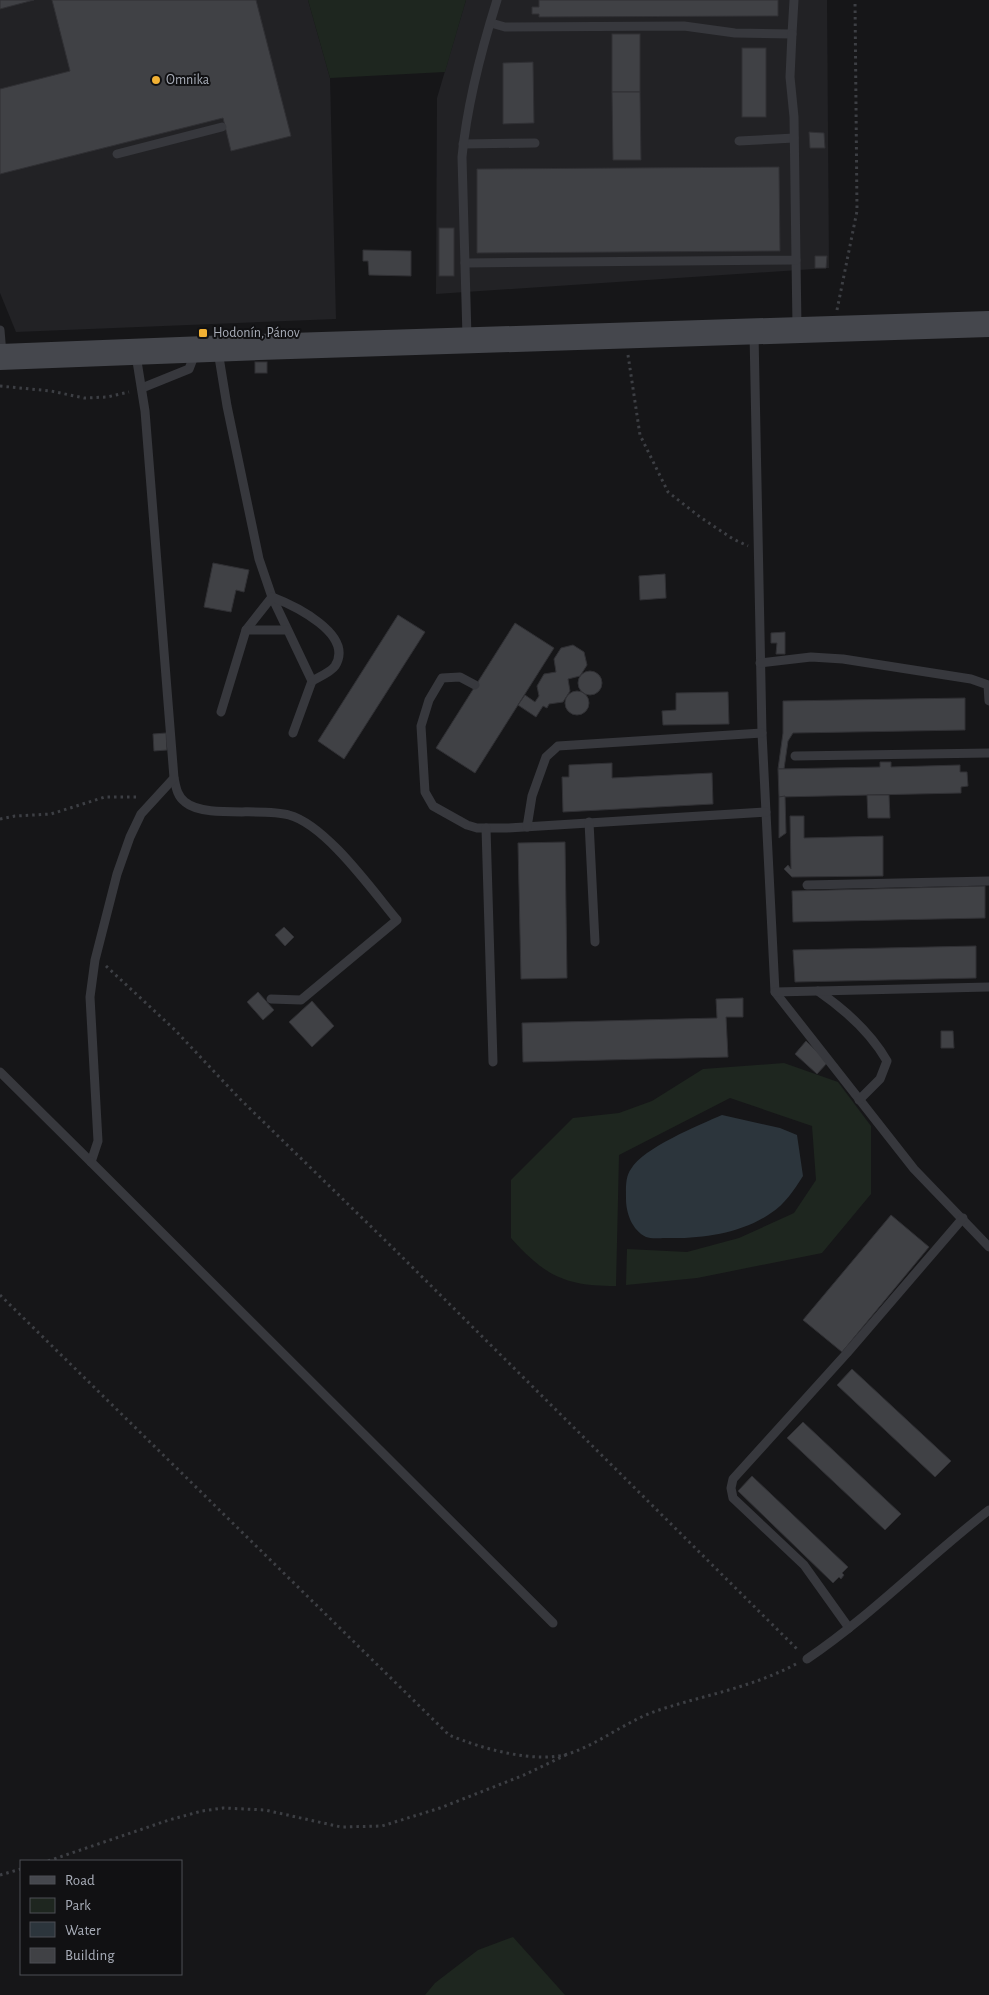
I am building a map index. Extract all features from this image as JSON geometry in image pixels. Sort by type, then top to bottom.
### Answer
[{"type":"main road","points":[[1,357],[989,324]]},
{"type":"lane","points":[[467,340],[463,144],[469,102],[498,0]]},
{"type":"lane","points":[[794,0],[790,77],[794,138],[797,331]]},
{"type":"lane","points":[[491,23],[505,27],[684,26],[735,33],[792,34]]},
{"type":"lane","points":[[117,154],[222,127]]},
{"type":"lane","points":[[739,141],[794,138]]},
{"type":"lane","points":[[463,144],[535,143]]},
{"type":"lane","points":[[465,263],[796,260]]},
{"type":"lane","points":[[0,330],[1,357]]},
{"type":"lane","points":[[754,331],[760,552],[762,733],[775,992],[914,1169],[989,1247]]},
{"type":"lane","points":[[142,388],[189,369],[207,349],[227,406],[258,559],[272,597],[312,681]]},
{"type":"lane","points":[[136,352],[142,388],[174,778],[178,794],[192,807],[231,811],[278,812],[302,819],[327,840],[397,920],[301,1000],[271,999]]},
{"type":"lane","points":[[221,712],[246,630],[272,597]]},
{"type":"lane","points":[[272,597],[298,608],[325,628],[337,641],[338,659],[334,667],[312,681],[293,733]]},
{"type":"lane","points":[[246,630],[287,630]]},
{"type":"lane","points":[[760,663],[811,657],[843,659],[961,678],[988,686],[989,701]]},
{"type":"lane","points":[[475,686],[460,677],[442,678],[429,700],[421,726],[425,792],[433,806],[467,825],[486,828],[527,827],[766,812]]},
{"type":"lane","points":[[527,827],[532,796],[546,757],[558,746],[762,733]]},
{"type":"lane","points":[[795,756],[989,753]]},
{"type":"lane","points":[[91,1162],[98,1142],[90,997],[96,957],[123,854],[141,814],[174,778]]},
{"type":"lane","points":[[589,822],[594,942]]},
{"type":"lane","points":[[486,828],[493,1062]]},
{"type":"lane","points":[[807,885],[989,881]]},
{"type":"lane","points":[[775,992],[989,987]]},
{"type":"lane","points":[[818,991],[834,1002],[879,1047],[887,1061],[880,1079],[860,1100]]},
{"type":"lane","points":[[0,1072],[553,1623]]},
{"type":"lane","points":[[848,1628],[804,1565],[733,1498],[731,1488],[733,1479],[847,1353],[963,1218]]},
{"type":"lane","points":[[807,1659],[848,1628],[951,1539],[989,1510]]},
{"type":"path","points":[[833,330],[857,212],[855,0]]},
{"type":"path","points":[[626,336],[640,435],[668,492],[733,539],[760,552]]},
{"type":"path","points":[[0,386],[94,398],[142,388]]},
{"type":"path","points":[[0,819],[15,816],[51,814],[105,797],[156,798]]},
{"type":"path","points":[[51,1860],[169,1820],[202,1811],[224,1808],[265,1810],[340,1827],[382,1826],[440,1808],[524,1775],[658,1711],[756,1681],[807,1659],[463,1316],[239,1098],[175,1030],[96,957]]},
{"type":"path","points":[[0,1295],[449,1735],[485,1748],[519,1754],[542,1757],[569,1754]]},
{"type":"path","points":[[0,1876],[20,1869]]},
{"type":"shaded area","points":[[0,0],[308,0],[330,78],[336,319],[16,332],[0,293]]},
{"type":"shaded area","points":[[466,0],[827,0],[829,268],[436,294],[437,98]]},
{"type":"green space","points":[[308,0],[466,0],[445,72],[330,78]]},
{"type":"green space","points":[[784,1063],[838,1082],[871,1126],[871,1194],[822,1253],[697,1278],[626,1285],[627,1249],[687,1252],[739,1238],[794,1213],[816,1180],[812,1126],[730,1098],[619,1155],[616,1286],[583,1284],[557,1276],[535,1262],[511,1238],[511,1180],[573,1118],[619,1113],[652,1101],[703,1069]]},
{"type":"green space","points":[[513,1937],[565,1995],[425,1995],[435,1983],[478,1950]]},
{"type":"water","points":[[722,1115],[780,1128],[797,1135],[803,1176],[785,1201],[771,1213],[747,1226],[706,1236],[650,1238],[641,1234],[631,1221],[626,1204],[626,1183],[631,1169],[637,1161],[659,1145]]},
{"type":"building","points":[[0,0],[34,0],[0,9]]},
{"type":"building","name":"Omnika","points":[[52,0],[256,0],[291,136],[231,151],[223,118],[0,174],[0,89],[70,71]]},
{"type":"building","points":[[539,0],[778,0],[778,16],[539,17],[539,14],[532,14],[532,7],[539,7]]},
{"type":"building","points":[[612,34],[640,34],[640,92],[612,92]]},
{"type":"building","points":[[742,48],[766,48],[766,117],[742,117]]},
{"type":"building","points":[[533,62],[534,123],[503,124],[503,63]]},
{"type":"building","points":[[612,92],[640,92],[641,160],[613,160]]},
{"type":"building","points":[[809,132],[824,133],[825,148],[810,148]]},
{"type":"building","points":[[779,167],[780,251],[477,253],[477,169]]},
{"type":"building","points":[[439,228],[454,228],[454,276],[439,276]]},
{"type":"building","points":[[363,250],[411,251],[411,276],[369,275],[368,261],[363,261]]},
{"type":"building","points":[[815,256],[827,256],[826,268],[815,268]]},
{"type":"building","points":[[255,362],[267,362],[267,373],[255,373]]},
{"type":"building","points":[[213,563],[249,570],[244,592],[236,590],[231,612],[204,607]]},
{"type":"building","points":[[665,574],[666,598],[640,600],[639,576]]},
{"type":"building","points":[[398,615],[425,632],[344,759],[318,741]]},
{"type":"building","points":[[515,623],[554,648],[475,773],[436,748]]},
{"type":"building","points":[[785,632],[785,654],[776,654],[777,643],[771,643],[771,633]]},
{"type":"building","points":[[573,645],[584,652],[587,665],[580,676],[568,679],[570,691],[563,702],[549,704],[547,708],[543,706],[536,717],[518,705],[525,695],[535,702],[539,696],[537,686],[544,674],[556,672],[554,659],[561,648]]},
{"type":"building","points":[[590,671],[595,672],[601,678],[601,688],[595,694],[590,695],[585,694],[579,688],[578,683],[579,678],[585,672]]},
{"type":"building","points":[[577,691],[582,692],[588,698],[588,708],[582,714],[577,715],[572,714],[566,708],[565,703],[566,698],[572,692]]},
{"type":"building","points":[[728,692],[729,724],[663,725],[662,711],[676,710],[676,693]]},
{"type":"building","points":[[965,698],[965,730],[793,733],[788,741],[784,769],[778,769],[783,733],[783,701]]},
{"type":"building","points":[[166,733],[167,750],[154,751],[153,734]]},
{"type":"building","points":[[880,762],[891,762],[891,767],[960,765],[960,772],[967,772],[968,786],[961,787],[961,793],[779,797],[778,769],[880,767]]},
{"type":"building","points":[[612,763],[612,778],[712,773],[713,804],[563,812],[562,777],[569,777],[569,765]]},
{"type":"building","points":[[867,795],[889,795],[890,818],[868,818]]},
{"type":"building","points":[[785,796],[786,833],[779,838],[779,797]]},
{"type":"building","points":[[790,816],[804,816],[804,838],[883,836],[883,876],[792,877],[784,869],[788,865],[791,869]]},
{"type":"building","points":[[565,842],[567,978],[521,979],[518,843]]},
{"type":"building","points":[[985,886],[985,918],[793,922],[792,891]]},
{"type":"building","points":[[284,927],[294,937],[285,946],[275,935]]},
{"type":"building","points":[[976,946],[976,978],[795,982],[793,950]]},
{"type":"building","points":[[258,992],[274,1010],[263,1020],[247,1002]]},
{"type":"building","points":[[743,998],[743,1017],[726,1017],[728,1057],[523,1062],[522,1023],[717,1018],[716,999]]},
{"type":"building","points":[[312,1001],[334,1026],[312,1047],[289,1022]]},
{"type":"building","points":[[941,1031],[953,1031],[954,1048],[941,1048]]},
{"type":"building","points":[[806,1041],[828,1062],[817,1074],[795,1054]]},
{"type":"building","points":[[891,1215],[929,1247],[842,1352],[803,1320]]},
{"type":"building","points":[[852,1369],[951,1461],[935,1477],[837,1385]]},
{"type":"building","points":[[803,1422],[901,1514],[885,1530],[787,1438]]},
{"type":"building","points":[[752,1476],[848,1567],[842,1573],[844,1575],[841,1579],[839,1577],[833,1583],[738,1491]]},
{"type":"place","name":"Omnika","points":[[156,80]]},
{"type":"place","name":"Hodonín, Pánov","points":[[203,333]]}]
